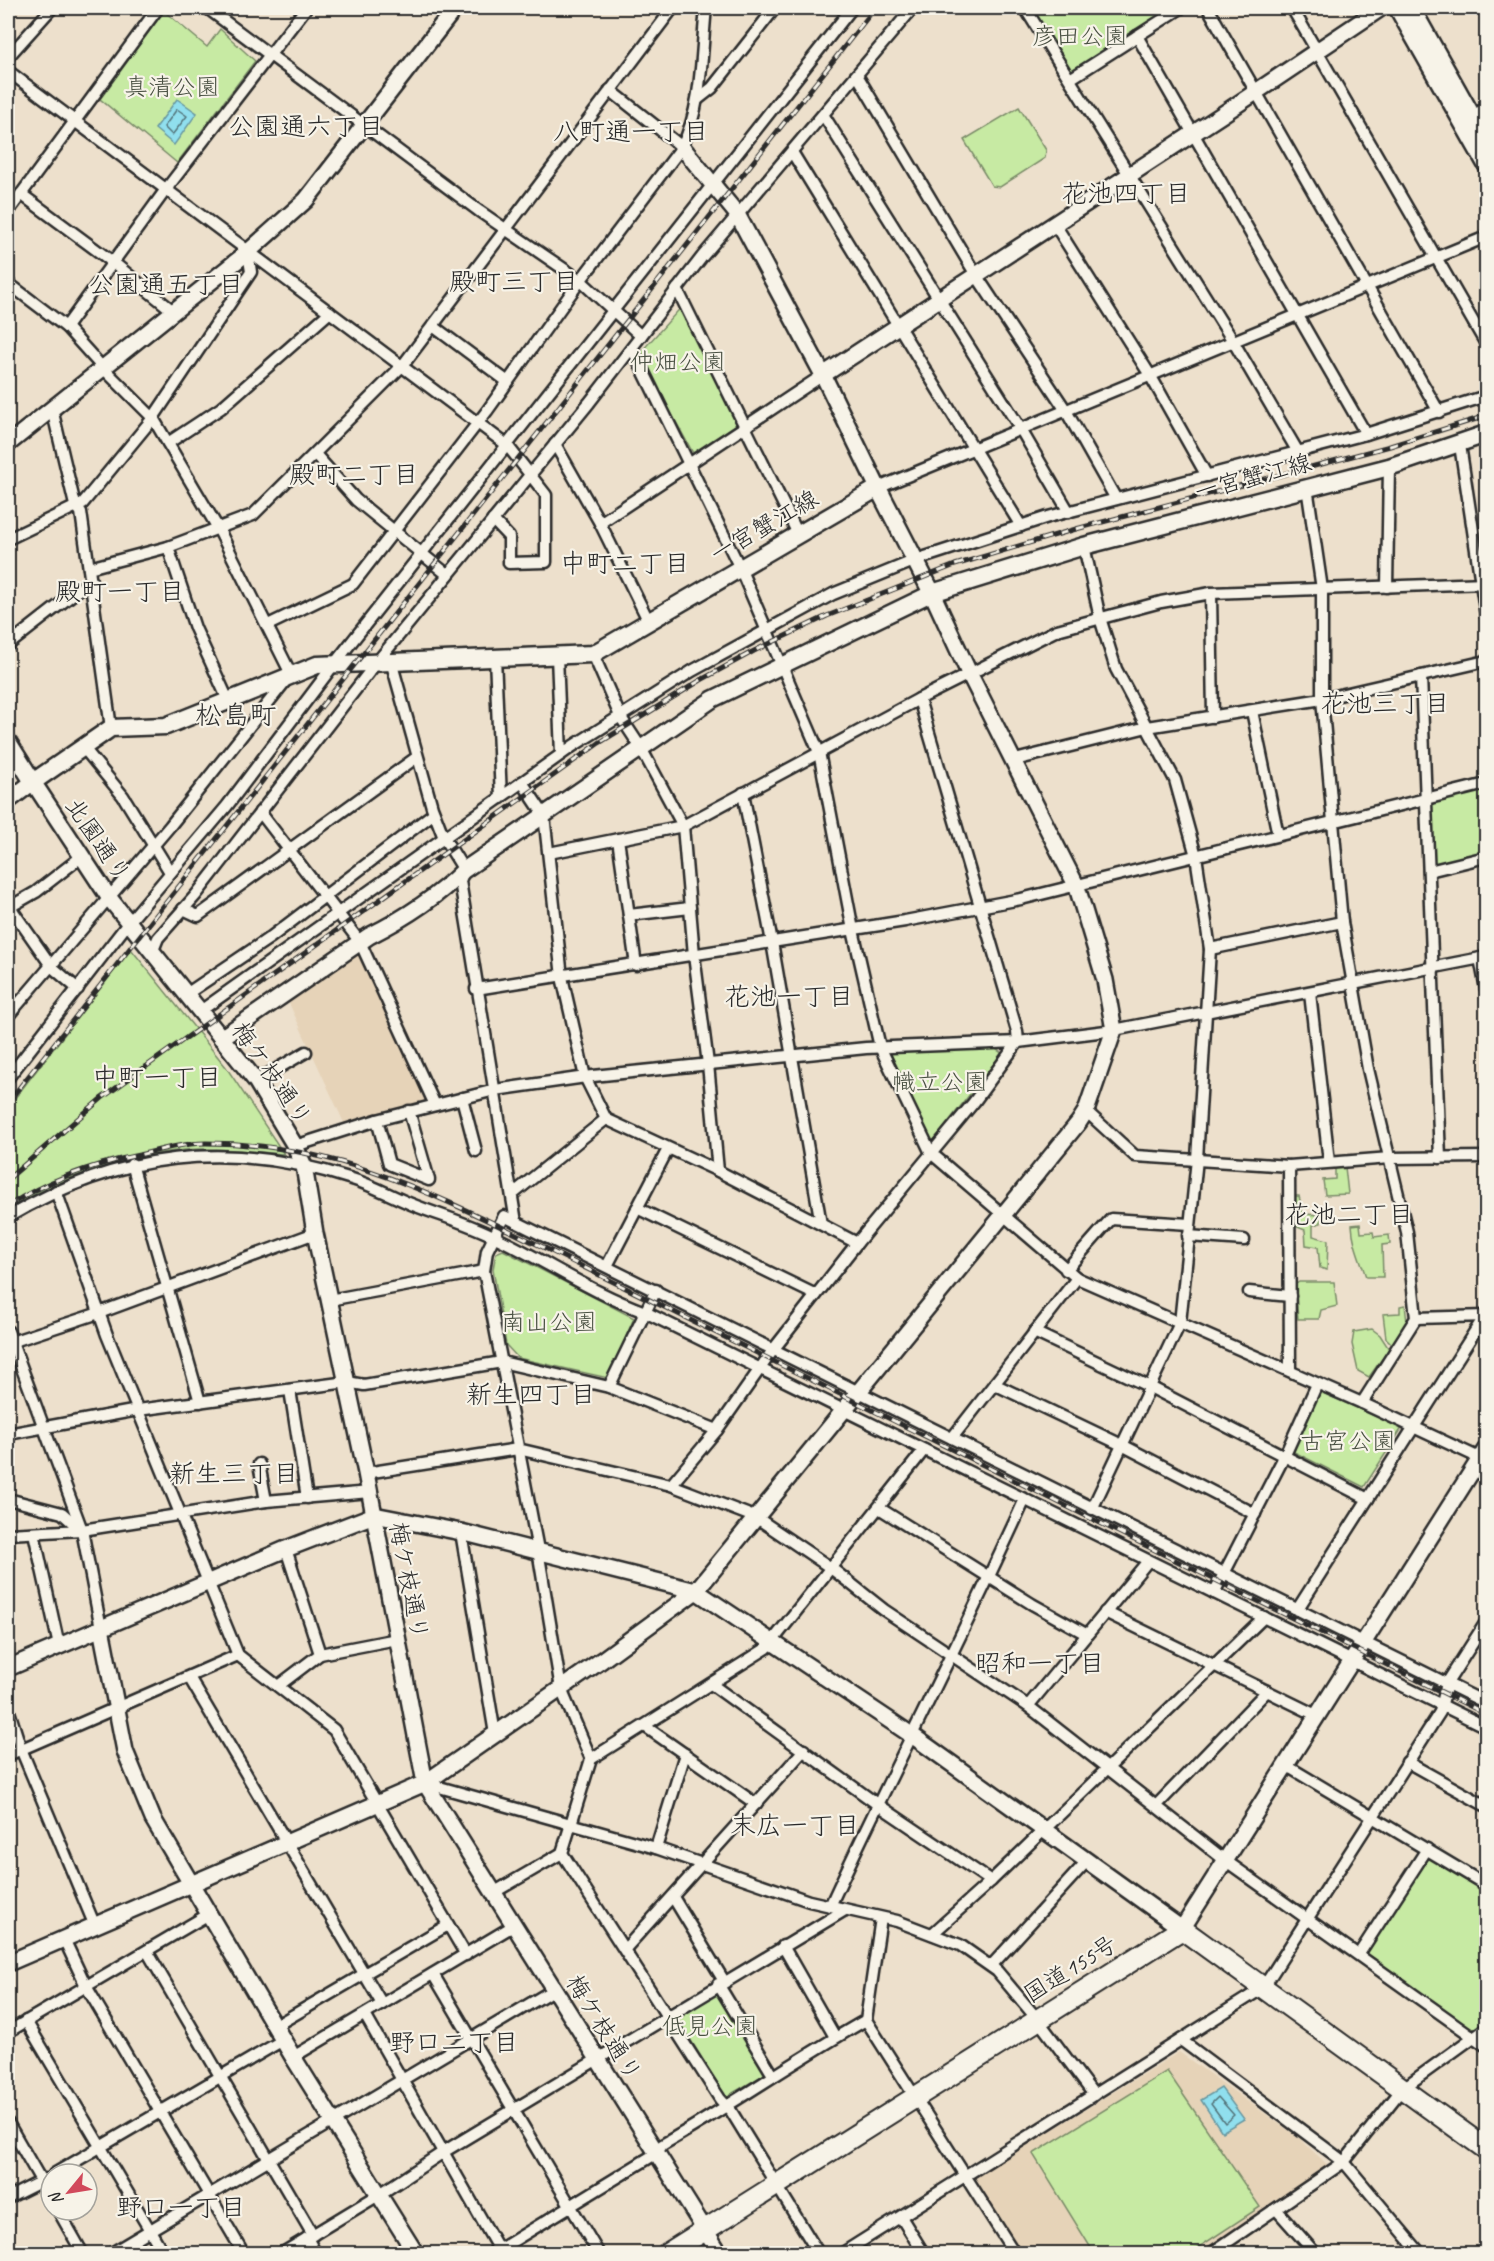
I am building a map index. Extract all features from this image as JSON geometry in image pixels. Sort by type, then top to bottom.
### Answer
[{"type":"highway","points":[[1182,1929],[1486,2149]]},
{"type":"highway","name":"国道155号","points":[[667,2253],[1182,1929]]},
{"type":"main road","name":"一宮蟹江線","points":[[932,593],[1084,546],[1389,467],[1460,445],[1486,434]]},
{"type":"main road","name":"一宮蟹江線","points":[[111,728],[166,726],[317,665],[593,654],[878,488]]},
{"type":"main road","points":[[878,488],[932,593]]},
{"type":"main road","points":[[8,742],[33,782],[111,728]]},
{"type":"street","points":[[8,57],[52,8]]},
{"type":"street","points":[[8,212],[158,8]]},
{"type":"street","points":[[207,8],[505,230],[580,280],[641,336]]},
{"type":"street","points":[[66,327],[167,188],[306,8]]},
{"type":"street","points":[[8,444],[248,252],[306,200],[455,8]]},
{"type":"street","points":[[89,568],[168,547],[219,530],[253,515],[403,365],[673,8]]},
{"type":"street","points":[[268,625],[353,584],[478,423],[580,280],[682,147],[692,125],[698,99],[706,8]]},
{"type":"street","points":[[698,99],[712,88],[775,8]]},
{"type":"street","points":[[8,1078],[129,922],[226,806],[335,663],[852,8]]},
{"type":"street","points":[[152,953],[158,938],[384,662],[448,574],[555,444],[737,214],[824,116],[913,8]]},
{"type":"street","points":[[1024,8],[1130,173],[1298,452]]},
{"type":"street","points":[[1070,79],[1181,8]]},
{"type":"street","points":[[1208,8],[1439,412]]},
{"type":"street","points":[[1292,8],[1438,257],[1486,344]]},
{"type":"street","points":[[600,523],[1381,8]]},
{"type":"street","points":[[1397,8],[1486,165]]},
{"type":"street","points":[[1412,8],[1486,140]]},
{"type":"street","points":[[1137,36],[1295,315],[1366,434]]},
{"type":"street","points":[[8,71],[507,445],[546,495],[546,562],[509,563],[509,537],[493,520]]},
{"type":"street","points":[[857,75],[976,275],[1065,409],[1116,500]]},
{"type":"street","points":[[610,90],[682,147],[737,214],[823,375],[878,488],[974,446],[1486,237]]},
{"type":"street","points":[[1473,116],[1486,108]]},
{"type":"street","points":[[824,116],[1020,428],[1069,512]]},
{"type":"street","points":[[792,152],[1021,526]]},
{"type":"street","points":[[21,194],[173,311]]},
{"type":"street","points":[[1054,223],[1150,375],[1207,476]]},
{"type":"street","points":[[8,539],[83,503],[153,418],[251,272],[248,252]]},
{"type":"street","points":[[8,283],[66,327],[102,368],[153,418],[219,530],[291,674],[110,898],[8,1017]]},
{"type":"street","points":[[677,289],[798,534]]},
{"type":"street","points":[[168,443],[221,408],[330,312]]},
{"type":"street","points":[[433,326],[508,382]]},
{"type":"street","points":[[8,1668],[286,1549],[374,1515],[461,1532],[696,1591],[913,1736],[1182,1929],[1485,1456],[1413,1427],[1077,1278],[931,1153],[880,1047],[853,930],[819,752],[783,664],[765,631],[740,568],[691,464],[632,348]]},
{"type":"street","points":[[199,1012],[561,754],[620,716],[833,594],[916,560],[1021,526],[1366,434],[1486,396]]},
{"type":"street","points":[[52,409],[75,505],[81,512],[111,728]]},
{"type":"street","points":[[555,444],[600,523],[649,622]]},
{"type":"street","points":[[1460,445],[1484,584],[1486,616]]},
{"type":"street","points":[[315,454],[356,500],[448,574]]},
{"type":"street","points":[[1388,587],[1389,467]]},
{"type":"street","points":[[1307,487],[1322,589],[1322,699],[1342,922],[1368,1069],[1407,1232],[1416,1318],[1362,1404]]},
{"type":"street","points":[[1084,546],[1100,618],[1116,669],[1175,780],[1196,856],[1210,949],[1208,1012],[1197,1159],[1180,1323],[1152,1388],[1092,1509]]},
{"type":"street","points":[[168,547],[195,628],[228,700]]},
{"type":"street","points":[[8,645],[91,580]]},
{"type":"street","points":[[549,853],[683,826],[919,699],[1057,630],[1161,602],[1211,593],[1484,584]]},
{"type":"street","points":[[8,1963],[425,1783],[561,1689],[696,1591],[846,1411],[1002,1213],[1079,1122],[1086,1110],[1114,1030],[1105,980],[1077,887],[1016,760],[969,673],[932,593],[713,699],[464,870],[449,885],[393,924],[360,942],[221,1038]]},
{"type":"street","points":[[1211,593],[1213,717]]},
{"type":"street","points":[[593,654],[620,716],[641,748],[683,826],[694,955],[718,1171]]},
{"type":"street","points":[[557,656],[561,754]]},
{"type":"street","points":[[495,657],[501,798]]},
{"type":"street","points":[[1016,760],[1147,727],[1322,699],[1486,661]]},
{"type":"street","points":[[384,662],[434,813],[444,838],[464,870]]},
{"type":"street","points":[[1420,676],[1440,1158]]},
{"type":"street","points":[[671,1485],[717,1430],[773,1350],[816,1295],[1018,1042],[1017,1031],[919,699]]},
{"type":"street","points":[[1252,711],[1278,835]]},
{"type":"street","points":[[83,747],[123,796],[170,872]]},
{"type":"street","points":[[183,909],[198,916],[417,757]]},
{"type":"street","points":[[8,801],[33,782]]},
{"type":"street","name":"北園通り","points":[[33,782],[81,857],[129,922]]},
{"type":"street","points":[[522,782],[544,815],[562,977],[585,1077],[606,1119],[718,1171],[857,1243]]},
{"type":"street","points":[[476,989],[853,930],[980,907],[1077,887],[1486,784]]},
{"type":"street","points":[[743,793],[772,942],[821,1224]]},
{"type":"street","points":[[260,812],[360,942],[435,1104]]},
{"type":"street","points":[[185,995],[270,937],[434,813]]},
{"type":"street","points":[[618,839],[636,965]]},
{"type":"street","points":[[78,989],[52,967],[8,906],[36,892],[81,857]]},
{"type":"street","points":[[1429,871],[1486,857]]},
{"type":"street","points":[[464,870],[460,881],[516,1222]]},
{"type":"street","points":[[629,915],[690,908]]},
{"type":"street","name":"梅ケ枝通り","points":[[129,922],[255,1081],[295,1146],[304,1166],[315,1233],[370,1492],[425,1783],[720,2253]]},
{"type":"street","points":[[1210,949],[1342,922]]},
{"type":"street","points":[[295,1146],[409,1111],[495,1090],[585,1077],[880,1047],[1018,1042],[1114,1030],[1483,957],[1486,989]]},
{"type":"street","points":[[1310,993],[1329,1162]]},
{"type":"street","points":[[255,1081],[306,1052]]},
{"type":"street","points":[[462,1098],[476,1151]]},
{"type":"street","points":[[1086,1110],[1135,1156],[1289,1166],[1390,1158],[1486,1157]]},
{"type":"street","points":[[377,1120],[389,1164],[429,1180],[409,1111]]},
{"type":"street","points":[[513,1194],[606,1119]]},
{"type":"street","points":[[607,1266],[668,1149]]},
{"type":"street","points":[[8,1216],[56,1191],[132,1164],[228,1155],[304,1166],[353,1179],[494,1236],[611,1299],[645,1312],[1486,1727]]},
{"type":"street","points":[[132,1164],[200,1402]]},
{"type":"street","points":[[1289,1166],[1290,1371]]},
{"type":"street","points":[[56,1191],[99,1313],[238,1655],[334,1730],[466,1954]]},
{"type":"street","points":[[637,1208],[816,1295]]},
{"type":"street","points":[[493,1893],[562,1853],[591,1759],[561,1689],[538,1550],[484,1272],[487,1251],[504,1216],[1486,1703]]},
{"type":"street","points":[[1066,1270],[1111,1219],[1189,1224]]},
{"type":"street","points":[[315,1233],[99,1313],[9,1339],[45,1427],[82,1530],[125,1751],[135,1781],[153,1819],[293,2057],[416,2253]]},
{"type":"street","points":[[1188,1236],[1244,1240]]},
{"type":"street","points":[[329,1300],[484,1272]]},
{"type":"street","points":[[952,1438],[1077,1278]]},
{"type":"street","points":[[609,1387],[656,1290]]},
{"type":"street","points":[[1250,1292],[1290,1296]]},
{"type":"street","points":[[1416,1318],[1486,1315]]},
{"type":"street","points":[[1297,1610],[1486,1315]]},
{"type":"street","points":[[1034,1332],[1152,1388],[1368,1499]]},
{"type":"street","points":[[8,1434],[138,1410],[347,1382],[364,1385],[502,1362],[609,1387],[717,1430]]},
{"type":"street","points":[[994,1384],[1124,1446],[1255,1514]]},
{"type":"street","points":[[1214,1593],[1285,1455],[1317,1384]]},
{"type":"street","points":[[290,1390],[307,1497]]},
{"type":"street","points":[[366,1473],[518,1449],[671,1485],[757,1518],[831,1568],[884,1610],[1028,1706],[1226,1861],[1486,2046]]},
{"type":"street","points":[[591,1759],[646,1727],[773,1642],[924,1450]]},
{"type":"street","points":[[259,1464],[266,1501]]},
{"type":"street","points":[[8,1534],[82,1530],[266,1501],[370,1492]]},
{"type":"street","points":[[830,1906],[877,1804],[952,1656],[1025,1498]]},
{"type":"street","points":[[8,1499],[62,1513],[82,1530]]},
{"type":"street","points":[[879,1508],[1032,1604],[1086,1634]]},
{"type":"street","points":[[461,1532],[495,1734]]},
{"type":"street","points":[[34,1533],[59,1646]]},
{"type":"street","points":[[286,1549],[320,1654]]},
{"type":"street","points":[[1028,1706],[1148,1561]]},
{"type":"street","points":[[1105,1612],[1318,1716]]},
{"type":"street","points":[[932,1934],[991,1881],[1264,1617]]},
{"type":"street","points":[[841,2253],[1263,1988],[1440,1712],[1447,1683],[1486,1624]]},
{"type":"street","points":[[278,1686],[320,1654],[397,1639]]},
{"type":"street","points":[[8,1755],[238,1655]]},
{"type":"street","points":[[189,1677],[382,2004]]},
{"type":"street","points":[[711,1684],[877,1804],[991,1881]]},
{"type":"street","points":[[1156,1806],[1267,1691]]},
{"type":"street","points":[[8,1708],[21,1749],[95,1926]]},
{"type":"street","points":[[646,1727],[756,1804]]},
{"type":"street","points":[[625,1949],[804,1750]]},
{"type":"street","points":[[656,1848],[685,1754]]},
{"type":"street","points":[[1407,1762],[1486,1806]]},
{"type":"street","points":[[1287,1766],[1486,1885]]},
{"type":"street","points":[[425,1783],[656,1848],[808,1901],[881,1918],[960,1945],[991,1966],[1038,2020],[1094,2095]]},
{"type":"street","points":[[1359,1954],[1427,1850]]},
{"type":"street","points":[[562,1853],[728,2107],[819,2253]]},
{"type":"street","points":[[991,1966],[1088,1861]]},
{"type":"street","points":[[673,1898],[773,2075]]},
{"type":"street","points":[[281,2253],[380,2194],[445,2151],[598,2060],[721,1982],[845,1910]]},
{"type":"street","points":[[8,2032],[209,1914]]},
{"type":"street","points":[[881,1918],[866,2020],[1015,2253]]},
{"type":"street","points":[[275,2026],[448,1925]]},
{"type":"street","points":[[293,2057],[513,1926]]},
{"type":"street","points":[[64,1939],[86,1986],[244,2253]]},
{"type":"street","points":[[783,1946],[835,2037]]},
{"type":"street","points":[[147,1951],[268,2159],[310,2236],[316,2253]]},
{"type":"street","points":[[433,1974],[599,2253]]},
{"type":"street","points":[[110,2253],[553,1990]]},
{"type":"street","points":[[364,2015],[445,2151],[495,2252],[657,2153],[662,2145],[728,2107],[773,2075],[866,2020]]},
{"type":"street","points":[[26,2021],[164,2253]]},
{"type":"street","points":[[1210,2253],[1344,2162],[1402,2089],[1486,2028]]},
{"type":"street","points":[[75,2162],[283,2040]]},
{"type":"street","points":[[1181,2040],[1344,2162],[1421,2253]]},
{"type":"street","points":[[8,2123],[39,2164]]},
{"type":"street","points":[[8,2198],[39,2182]]},
{"type":"street","points":[[1276,2209],[1316,2253]]},
{"type":"street","points":[[901,2217],[924,2253]]},
{"type":"street","points":[[65,2222],[83,2253]]},
{"type":"shaded area","points":[[359,953],[428,1100],[345,1125],[288,1001]]},
{"type":"shaded area","points":[[1179,2052],[1299,2138],[1332,2169],[1201,2254],[1021,2253],[974,2178]]},
{"type":"green space","name":"彦田公園","points":[[1028,8],[1184,8],[1070,77]]},
{"type":"green space","name":"真清公園","points":[[164,11],[207,47],[220,29],[255,61],[177,163],[100,99]]},
{"type":"green space","points":[[1019,107],[1046,150],[1045,158],[1000,187],[992,186],[964,140]]},
{"type":"green space","name":"仲畑公園","points":[[685,303],[740,422],[693,453],[639,354]]},
{"type":"green space","points":[[1486,789],[1486,852],[1434,864],[1430,804]]},
{"type":"green space","points":[[131,949],[226,1067],[284,1154],[212,1149],[178,1151],[127,1160],[51,1186],[8,1210],[8,1107]]},
{"type":"green space","name":"幟立公園","points":[[994,1048],[1002,1053],[932,1143],[890,1052]]},
{"type":"green space","points":[[1345,1167],[1348,1194],[1325,1195],[1323,1180],[1335,1179],[1335,1169]]},
{"type":"green space","points":[[1294,1196],[1299,1196],[1303,1214],[1321,1215],[1321,1223],[1313,1225],[1313,1236],[1328,1240],[1327,1270],[1320,1268],[1318,1247],[1306,1245],[1305,1230],[1295,1226]]},
{"type":"green space","points":[[1360,1224],[1361,1233],[1373,1232],[1374,1237],[1389,1235],[1390,1244],[1382,1245],[1383,1277],[1366,1277],[1357,1251],[1352,1225]]},
{"type":"green space","name":"南山公園","points":[[503,1250],[634,1318],[608,1378],[518,1358],[506,1345],[493,1269],[496,1253]]},
{"type":"green space","points":[[1299,1282],[1334,1282],[1337,1306],[1321,1310],[1319,1319],[1298,1319],[1295,1285]]},
{"type":"green space","points":[[1405,1305],[1407,1322],[1392,1344],[1386,1338],[1383,1314],[1400,1313],[1400,1306]]},
{"type":"green space","points":[[1372,1329],[1380,1335],[1389,1349],[1369,1377],[1358,1371],[1352,1344],[1354,1332]]},
{"type":"green space","name":"古宮公園","points":[[1319,1391],[1402,1428],[1364,1487],[1290,1450]]},
{"type":"green space","points":[[1428,1852],[1486,1887],[1486,2026],[1475,2035],[1362,1954]]},
{"type":"green space","name":"低見公園","points":[[718,1991],[767,2073],[726,2097],[677,2018]]},
{"type":"green space","points":[[1167,2071],[1260,2207],[1190,2253],[1094,2253],[1033,2154]]},
{"type":"water","points":[[177,99],[197,113],[174,145],[155,129]]},
{"type":"water","points":[[1221,2088],[1244,2119],[1222,2132],[1201,2100]]},
{"type":"railway","points":[[8,1102],[875,8]]},
{"type":"railway","points":[[8,1179],[102,1098],[599,743],[701,680],[754,651],[827,616],[955,565],[1076,529],[1390,446],[1486,416]]},
{"type":"railway","points":[[8,1206],[54,1181],[88,1168],[181,1145],[198,1143],[253,1145],[298,1152],[383,1175],[464,1209],[547,1249],[1486,1714]]},
{"type":"district","name":"公園通六丁目","points":[[306,126]]},
{"type":"district","name":"八町通一丁目","points":[[631,131]]},
{"type":"district","name":"花池四丁目","points":[[1126,193]]},
{"type":"district","name":"殿町三丁目","points":[[514,281]]},
{"type":"district","name":"公園通五丁目","points":[[166,284]]},
{"type":"district","name":"殿町二丁目","points":[[354,474]]},
{"type":"district","name":"中町二丁目","points":[[625,563]]},
{"type":"district","name":"殿町一丁目","points":[[120,591]]},
{"type":"district","name":"花池三丁目","points":[[1385,703]]},
{"type":"district","name":"松島町","points":[[236,715]]},
{"type":"district","name":"花池一丁目","points":[[789,996]]},
{"type":"district","name":"中町一丁目","points":[[157,1077]]},
{"type":"district","name":"花池二丁目","points":[[1349,1214]]},
{"type":"district","name":"新生四丁目","points":[[531,1394]]},
{"type":"district","name":"新生三丁目","points":[[234,1473]]},
{"type":"district","name":"昭和一丁目","points":[[1040,1663]]},
{"type":"district","name":"末広一丁目","points":[[795,1825]]},
{"type":"district","name":"野口二丁目","points":[[454,2042]]},
{"type":"district","name":"野口一丁目","points":[[181,2207]]}]
